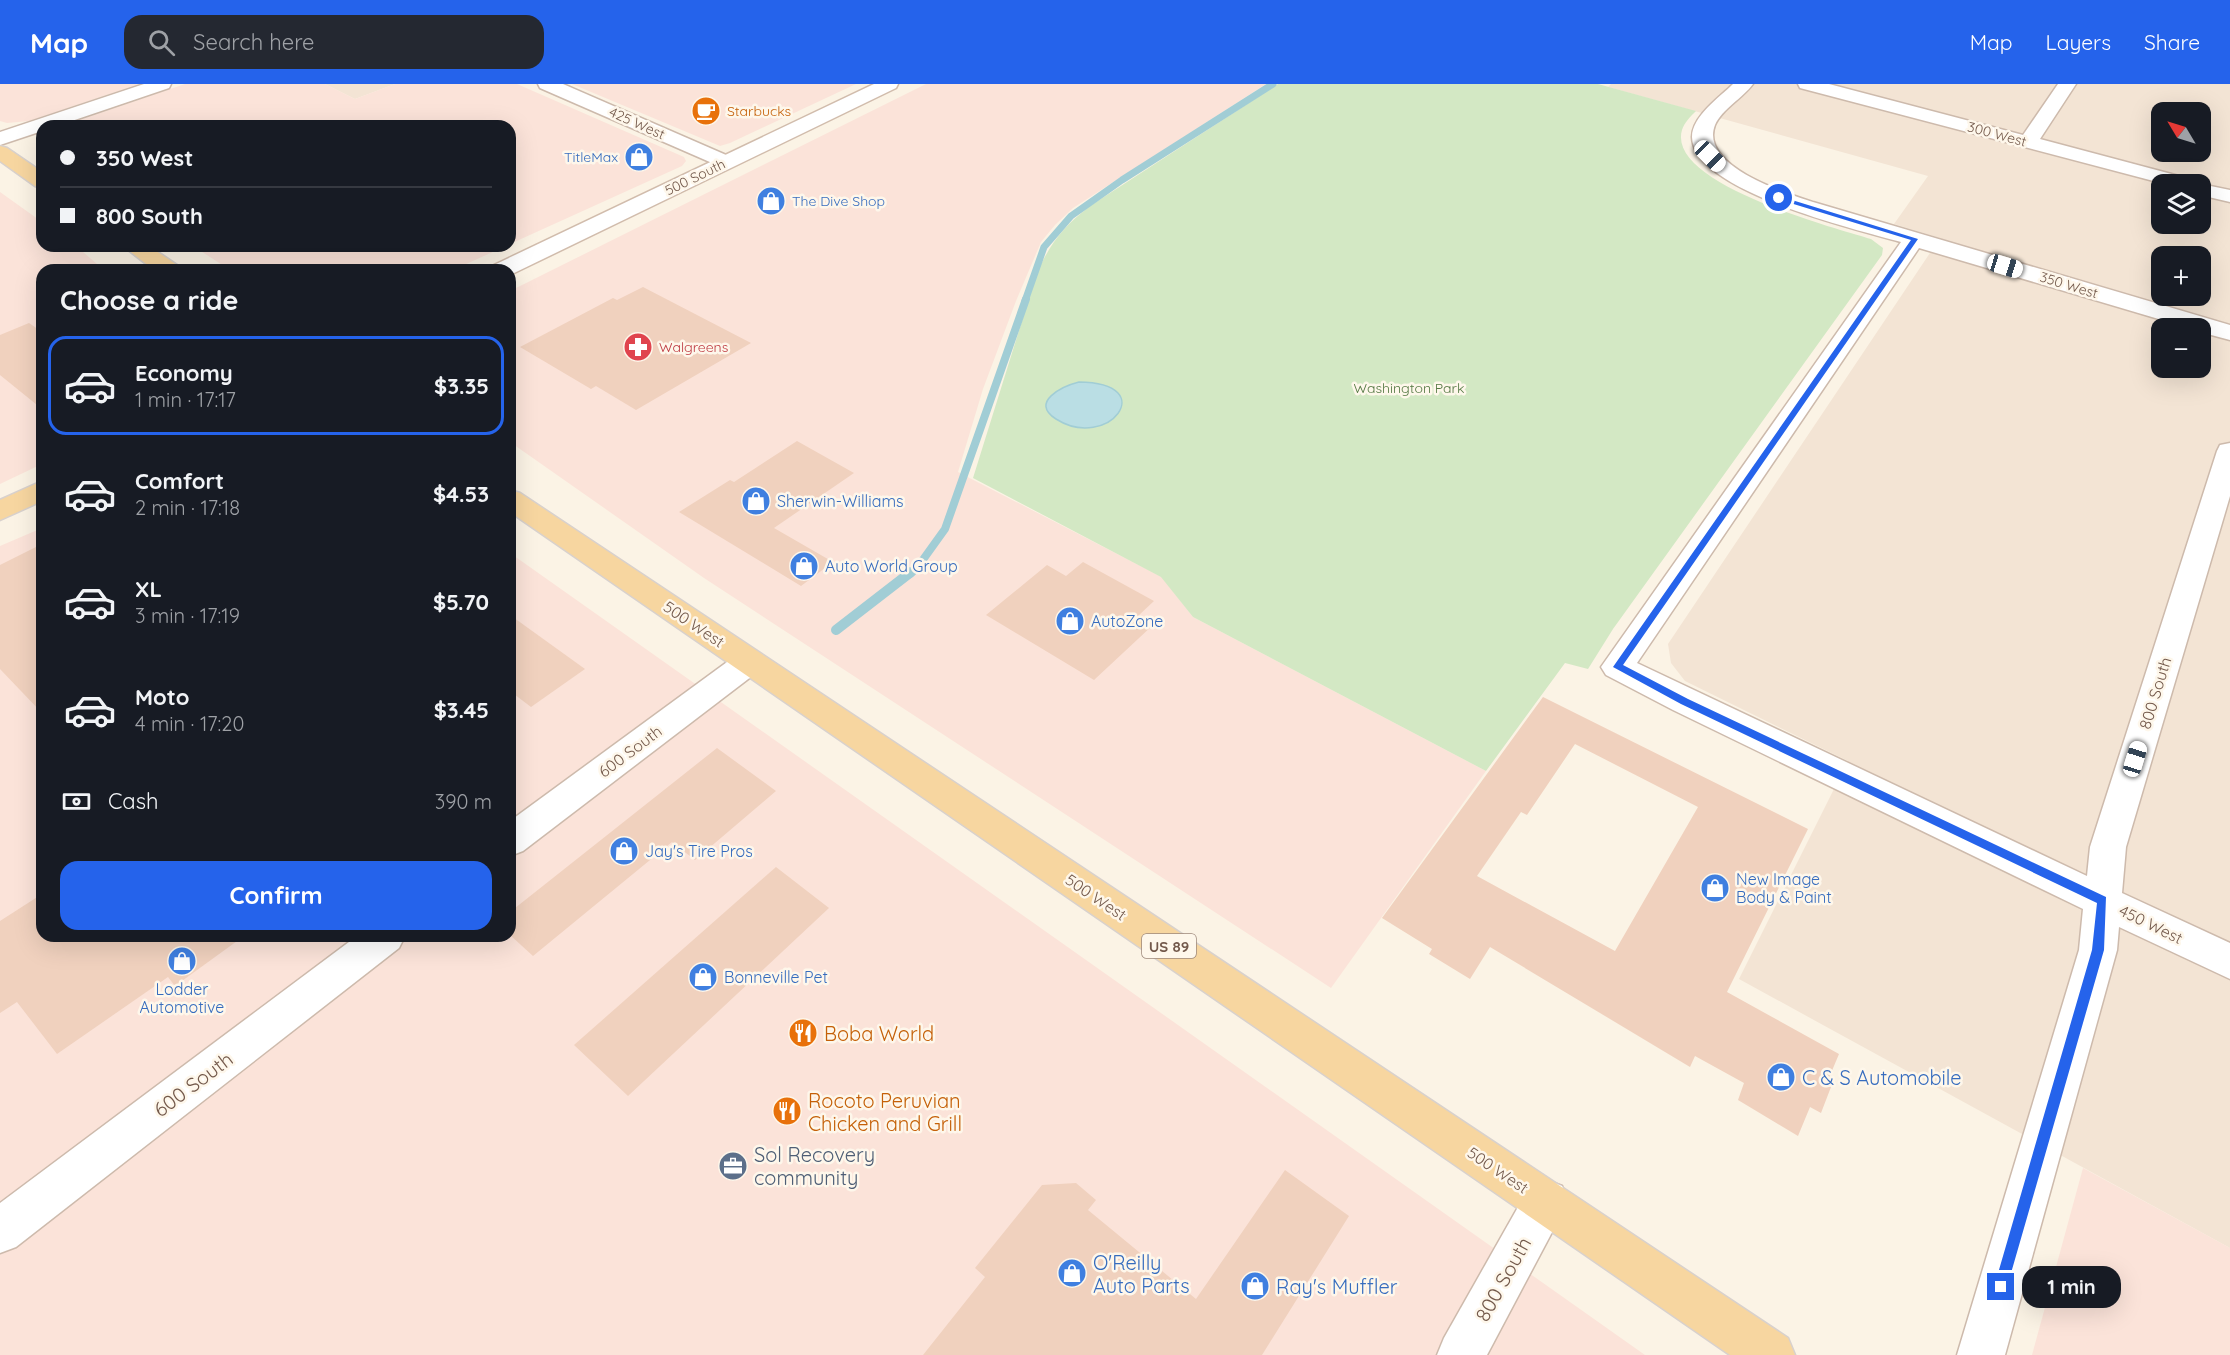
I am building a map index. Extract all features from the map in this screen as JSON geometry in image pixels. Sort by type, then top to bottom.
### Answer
[{"type":"main road","points":[[0,153],[36,178]]},
{"type":"main road","points":[[143,252],[161,264]]},
{"type":"main road","points":[[0,511],[36,493]]},
{"type":"main road","name":"500 West","points":[[516,503],[1771,1355]]},
{"type":"street","points":[[56,120],[162,84]]},
{"type":"street","name":"425 West","points":[[547,84],[726,162]]},
{"type":"street","name":"500 South","points":[[514,264],[889,84]]},
{"type":"street","name":"350 West","points":[[1744,84],[1715,111],[1703,128],[1703,145],[1710,156],[1736,177],[1779,198],[2230,333]]},
{"type":"street","name":"300 West","points":[[1807,84],[2151,174]]},
{"type":"street","points":[[2028,142],[2067,84]]},
{"type":"street","points":[[0,139],[36,127]]},
{"type":"street","points":[[2211,191],[2230,196]]},
{"type":"street","name":"450 West","points":[[1914,239],[1617,667],[2230,962]]},
{"type":"street","name":"800 South","points":[[1981,1355],[2098,950],[2108,847],[2230,451]]},
{"type":"street","name":"600 South","points":[[516,837],[749,662]]},
{"type":"street","name":"600 South","points":[[0,1231],[378,942]]},
{"type":"street","name":"800 South","points":[[1461,1355],[1546,1202]]},
{"type":"shaded area","points":[[0,84],[139,84],[29,121],[7,123],[0,121]]},
{"type":"shaded area","points":[[185,84],[325,84],[355,99],[395,84],[517,84],[684,157],[686,161],[682,166],[516,241],[516,120],[80,120]]},
{"type":"shaded area","points":[[325,84],[395,84],[355,99]]},
{"type":"shaded area","points":[[572,84],[856,84],[720,146]]},
{"type":"shaded area","points":[[926,84],[1266,84],[1073,208],[1041,242],[983,389],[958,472],[1162,577],[1193,617],[1486,771],[1331,988],[704,578],[516,446],[516,288]]},
{"type":"shaded area","points":[[1611,84],[2230,84],[2230,1248],[1739,979],[1848,761],[1685,681],[1671,663],[1668,644],[1940,238],[1894,224],[1928,176],[1608,87]]},
{"type":"shaded area","points":[[0,192],[36,218],[36,252],[83,252],[97,264],[36,264],[36,467],[0,484]]},
{"type":"shaded area","points":[[202,252],[493,252],[466,264],[221,264]]},
{"type":"shaded area","points":[[36,531],[36,942],[516,942],[516,557],[1645,1355],[0,1355],[0,546]]},
{"type":"shaded area","points":[[2083,1168],[2230,1248],[2230,1355],[2032,1355]]},
{"type":"green space","name":"Washington Park","points":[[1278,84],[1598,84],[1696,111],[1682,130],[1684,150],[1700,168],[1757,201],[1871,239],[1883,248],[1882,255],[1613,629],[1588,669],[1565,663],[1486,771],[1193,617],[1161,577],[973,478],[1037,273],[1047,252],[1059,236],[1090,206]]},
{"type":"water","points":[[1079,382],[1104,385],[1118,393],[1122,403],[1118,413],[1108,422],[1093,427],[1075,427],[1056,419],[1046,407],[1047,401],[1058,391]]},
{"type":"building","name":"Walgreens","points":[[643,287],[751,343],[636,410],[596,386],[591,389],[520,347],[613,298],[617,300]]},
{"type":"building","points":[[29,323],[36,328],[36,404],[0,375],[0,335]]},
{"type":"building","name":"Sherwin-Williams","points":[[797,441],[854,473],[774,528],[833,562],[801,586],[679,512],[730,480],[734,482]]},
{"type":"building","points":[[36,547],[36,707],[0,669],[0,565]]},
{"type":"building","name":"AutoZone","points":[[1083,562],[1154,601],[1138,616],[1153,625],[1094,680],[986,615],[1047,565],[1066,576]]},
{"type":"building","points":[[516,619],[585,669],[531,707],[516,696]]},
{"type":"building","name":"New Image Body & Paint","points":[[1543,697],[1808,829],[1727,992],[1839,1054],[1826,1085],[1831,1087],[1821,1113],[1810,1107],[1798,1136],[1738,1100],[1744,1083],[1695,1056],[1690,1067],[1490,947],[1470,979],[1429,954],[1432,949],[1382,918]],"holes":[[[1575,744],[1698,807],[1615,951],[1477,876],[1521,812],[1527,815]]]},
{"type":"building","name":"Jay's Tire Pros","points":[[717,748],[776,791],[695,860],[672,842],[533,956],[516,940],[516,907]]},
{"type":"building","name":"Bonneville Pet","points":[[776,867],[829,908],[628,1096],[574,1045]]},
{"type":"building","points":[[36,898],[36,942],[236,942],[175,986],[168,977],[57,1054],[17,1002],[0,1013],[0,921]]},
{"type":"building","name":"O'Reilly Auto Parts","points":[[1285,1170],[1349,1216],[1262,1355],[923,1355],[985,1277],[975,1268],[1042,1185],[1076,1183],[1096,1200],[1088,1210],[1196,1299]]},
{"type":"waterway","points":[[1025,301],[1044,247],[1071,216],[1122,180],[1273,84]]},
{"type":"waterway","points":[[910,574],[917,568],[945,529],[1026,299]]},
{"type":"waterway","points":[[836,630],[911,572]]},
{"type":"place","name":"Starbucks","points":[[706,111]]},
{"type":"place","name":"TitleMax","points":[[639,157]]},
{"type":"place","name":"The Dive Shop","points":[[771,201]]},
{"type":"place","name":"Walgreens","points":[[638,347]]},
{"type":"place","name":"Sherwin-Williams","points":[[756,501]]},
{"type":"place","name":"Auto World Group","points":[[804,566]]},
{"type":"place","name":"AutoZone","points":[[1070,621]]},
{"type":"place","name":"Jay's Tire Pros","points":[[624,851]]},
{"type":"place","name":"New Image Body & Paint","points":[[1715,888]]},
{"type":"place","name":"Lodder Automotive","points":[[182,961]]},
{"type":"place","name":"Bonneville Pet","points":[[703,977]]},
{"type":"place","name":"Boba World","points":[[803,1033]]},
{"type":"place","name":"C & S Automobile","points":[[1781,1077]]},
{"type":"place","name":"Rocoto Peruvian Chicken and Grill","points":[[787,1111]]},
{"type":"place","name":"Sol Recovery community","points":[[733,1166]]},
{"type":"place","name":"O'Reilly Auto Parts","points":[[1072,1273]]},
{"type":"place","name":"Ray's Muffler","points":[[1255,1286]]},
{"type":"route","points":[[1779,198],[1914,239],[1617,667],[2102,900],[2098,950],[2001,1287]]}]
